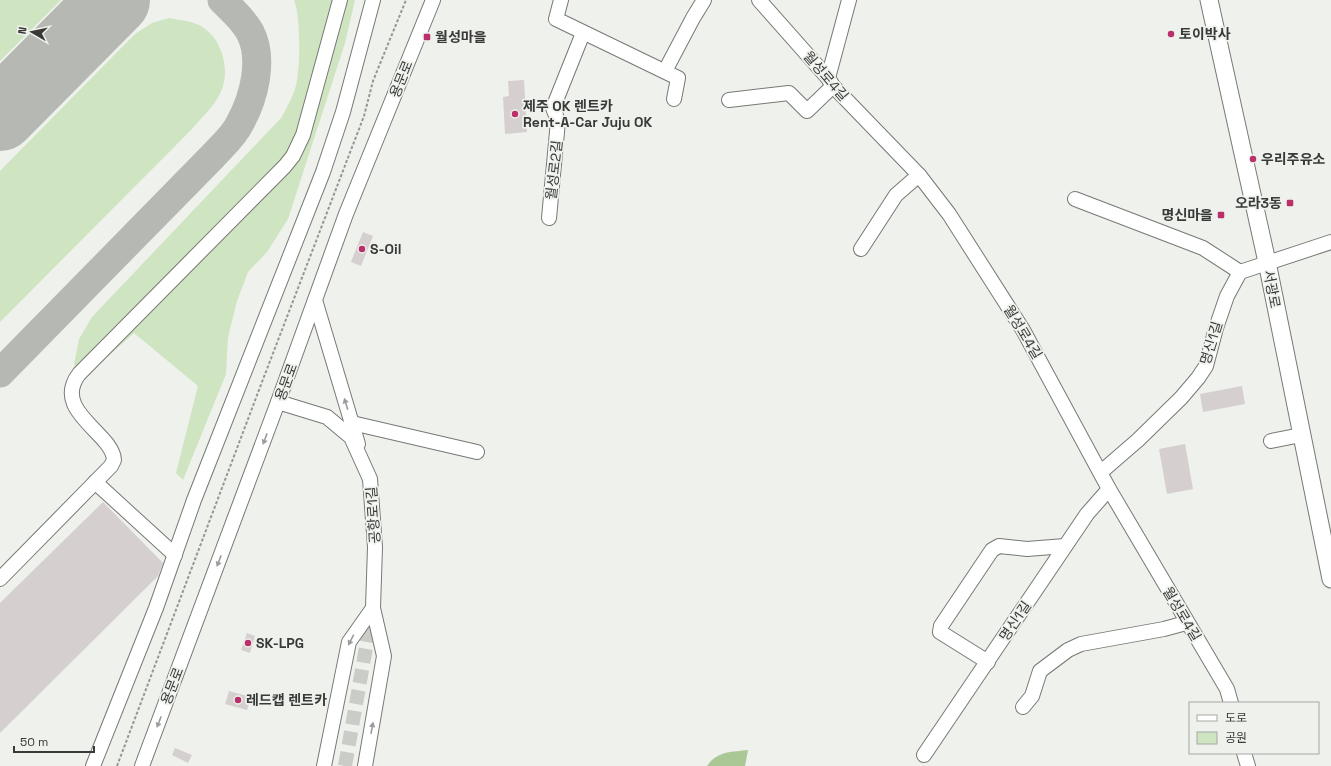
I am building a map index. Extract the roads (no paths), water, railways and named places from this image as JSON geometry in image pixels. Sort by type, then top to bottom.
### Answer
[{"type":"main road","name":"서광로","points":[[1209,0],[1267,262],[1331,579]]},
{"type":"street","points":[[0,579],[112,466],[114,457],[108,447],[78,410],[72,399],[72,384],[79,374],[293,156],[307,121],[340,0]]},
{"type":"street","points":[[94,766],[156,608],[200,485],[323,172],[343,112],[373,0]]},
{"type":"street","name":"용문로","points":[[142,766],[278,402],[346,214],[433,0]]},
{"type":"street","points":[[561,0],[556,19],[678,78],[674,99]]},
{"type":"street","points":[[665,71],[704,0]]},
{"type":"street","name":"월성로4길","points":[[759,0],[830,82],[919,175],[949,214],[1023,330],[1109,489],[1186,623],[1227,689],[1231,702]]},
{"type":"street","points":[[729,100],[789,93],[807,111],[830,82],[849,0]]},
{"type":"street","name":"월성로2길","points":[[549,218],[558,121],[553,108],[583,33]]},
{"type":"street","points":[[861,249],[896,195],[919,175]]},
{"type":"street","points":[[1075,199],[1203,248],[1240,272],[1331,242]]},
{"type":"street","name":"명신1길","points":[[1101,472],[1138,440],[1181,398],[1198,378],[1206,366],[1216,328],[1227,296],[1240,272]]},
{"type":"street","points":[[315,300],[365,468]]},
{"type":"street","name":"공항로1길","points":[[278,402],[327,417],[351,437],[370,479],[375,547],[373,608],[384,656],[366,766]]},
{"type":"street","points":[[352,423],[477,452]]},
{"type":"street","points":[[1271,440],[1301,435]]},
{"type":"street","points":[[95,482],[175,555]]},
{"type":"street","name":"명신1길","points":[[924,756],[1087,514],[1109,489]]},
{"type":"street","points":[[988,662],[940,632],[941,626],[992,550],[999,546],[1027,549],[1065,546]]},
{"type":"street","points":[[324,766],[349,642],[373,608]]},
{"type":"street","points":[[1023,707],[1032,696],[1040,671],[1068,650],[1081,644],[1164,629],[1186,623]]},
{"type":"street","points":[[1244,754],[1248,766]]},
{"type":"tunnel","points":[[345,766],[373,608]]},
{"type":"place","name":"토이박사","points":[[1171,34]]},
{"type":"place","name":"월성마을","points":[[427,37]]},
{"type":"place","name":"제주 OK 렌트카 Rent-A-Car Juju OK","points":[[515,114]]},
{"type":"place","name":"우리주유소","points":[[1253,159]]},
{"type":"place","name":"오라3동","points":[[1290,203]]},
{"type":"place","name":"명신마을","points":[[1221,215]]},
{"type":"place","name":"S-Oil","points":[[362,249]]},
{"type":"place","name":"SK-LPG","points":[[248,643]]},
{"type":"place","name":"레드캡 렌트카","points":[[238,700]]}]
